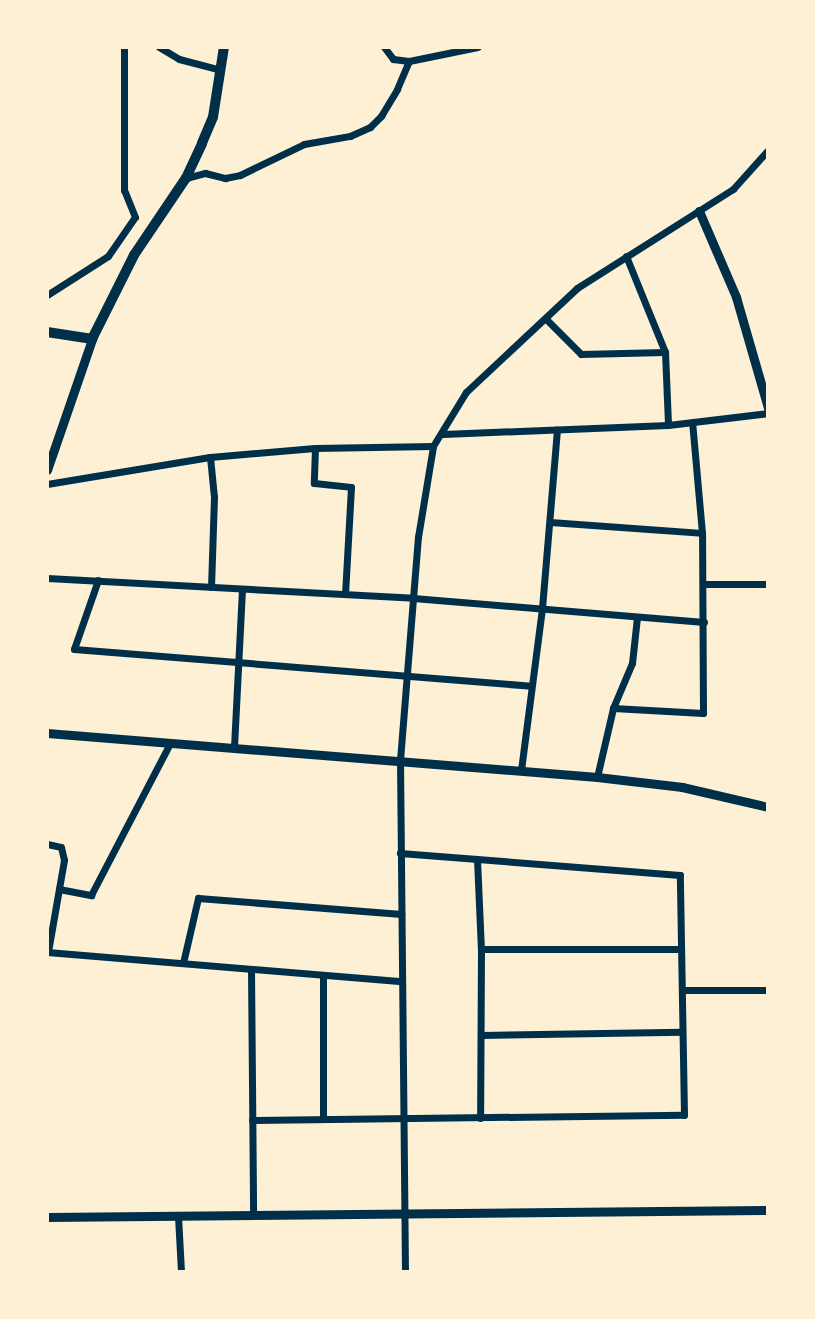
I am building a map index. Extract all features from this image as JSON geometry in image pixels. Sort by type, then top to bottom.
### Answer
[{"type":"main road","points":[[47,332],[92,339],[134,255],[186,178],[213,117],[224,47]]},
{"type":"street","points":[[47,295],[108,257],[135,217],[124,190],[124,47]]},
{"type":"street","points":[[159,47],[178,59],[221,70]]},
{"type":"street","points":[[384,47],[393,59],[409,61],[478,47]]},
{"type":"street","points":[[186,178],[205,173],[225,178],[240,176],[304,144],[351,136],[370,127],[381,116],[397,89],[409,61]]},
{"type":"street","points":[[405,1272],[400,760],[418,537],[433,446],[443,434],[466,392],[547,320],[577,288],[733,189],[768,150]]},
{"type":"street","points":[[443,434],[668,425],[768,411],[736,297],[699,211]]},
{"type":"street","points":[[626,256],[666,352],[668,425]]},
{"type":"street","points":[[547,320],[581,354],[666,352]]},
{"type":"street","points":[[47,470],[92,339]]},
{"type":"street","points":[[613,708],[703,713],[702,533],[692,422]]},
{"type":"street","points":[[521,770],[542,608],[557,430]]},
{"type":"street","points":[[47,484],[210,457],[315,448],[433,446]]},
{"type":"street","points":[[315,448],[314,483],[351,487],[345,594]]},
{"type":"street","points":[[210,457],[214,497],[211,587]]},
{"type":"street","points":[[550,522],[702,533]]},
{"type":"street","points":[[47,578],[413,598],[704,622]]},
{"type":"street","points":[[98,580],[74,649],[531,686]]},
{"type":"street","points":[[703,584],[768,584]]},
{"type":"street","points":[[234,747],[242,589]]},
{"type":"street","points":[[597,777],[613,708],[632,663],[637,617]]},
{"type":"street","points":[[47,733],[597,777],[681,788],[768,807]]},
{"type":"street","points":[[59,889],[91,895],[170,743]]},
{"type":"street","points":[[47,844],[61,847],[64,860],[47,952],[402,981]]},
{"type":"street","points":[[252,1120],[684,1115],[680,875],[400,853]]},
{"type":"street","points":[[477,859],[481,949],[480,1118]]},
{"type":"street","points":[[183,963],[198,898],[401,914]]},
{"type":"street","points":[[481,949],[681,948]]},
{"type":"street","points":[[251,969],[253,1215]]},
{"type":"street","points":[[323,975],[323,1119]]},
{"type":"street","points":[[682,990],[768,990]]},
{"type":"street","points":[[481,1035],[682,1032]]},
{"type":"street","points":[[47,1217],[768,1210]]},
{"type":"street","points":[[178,1216],[181,1272]]}]
